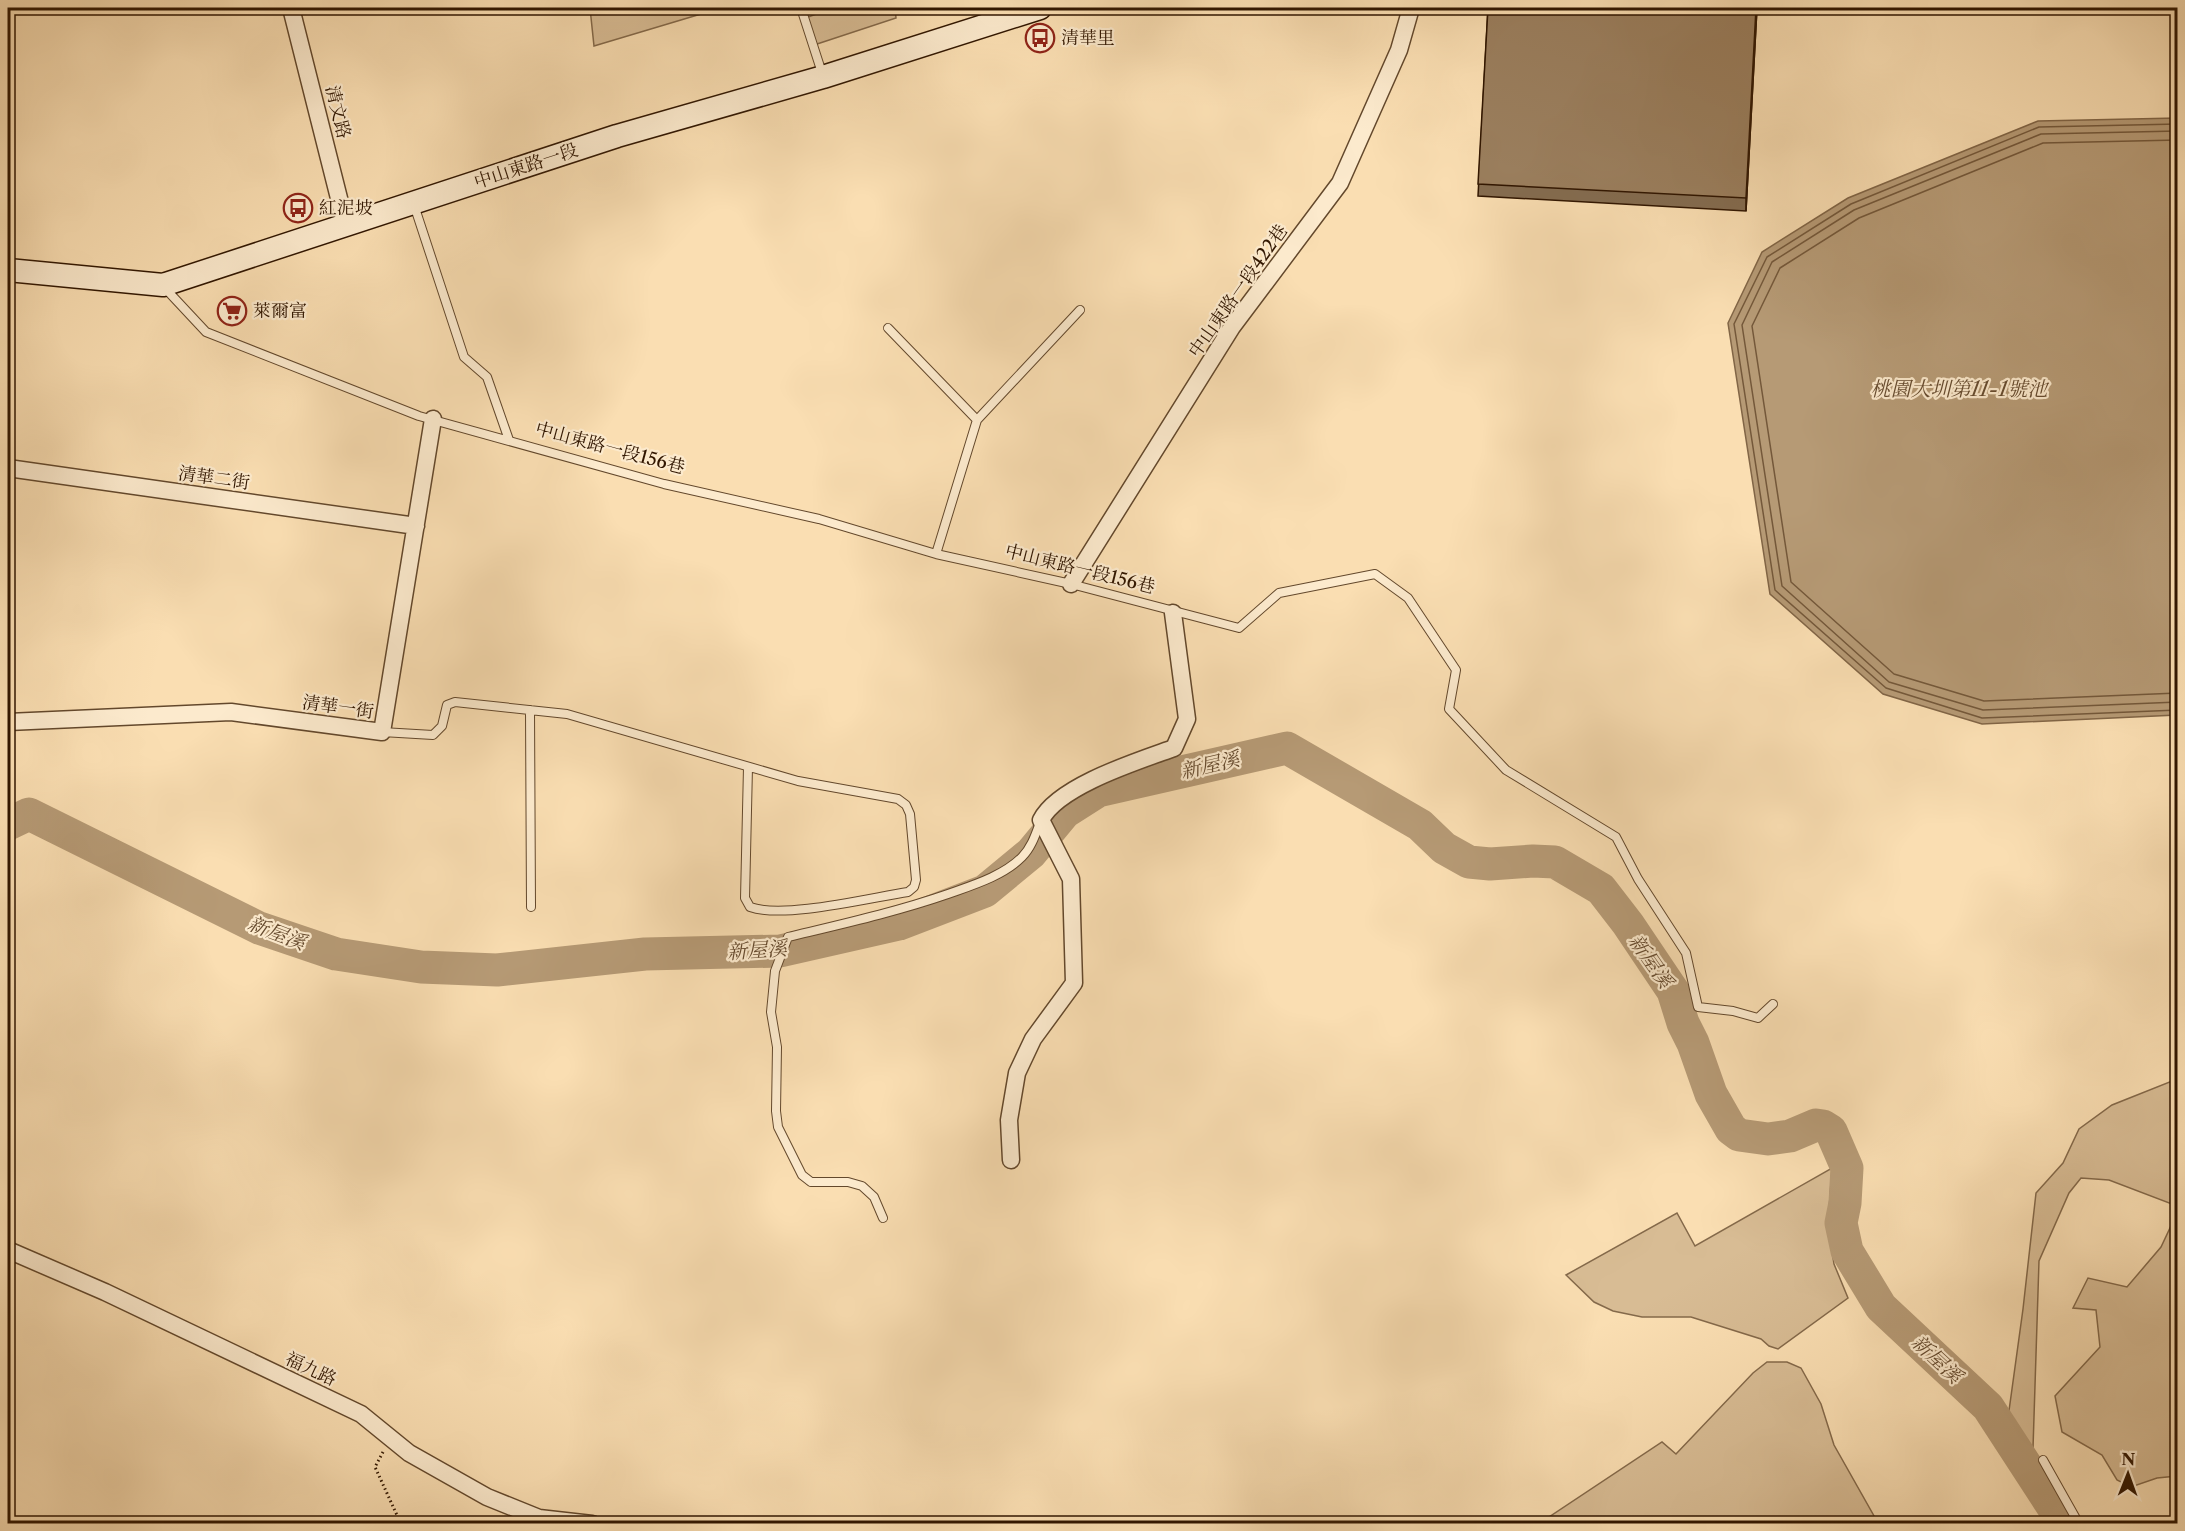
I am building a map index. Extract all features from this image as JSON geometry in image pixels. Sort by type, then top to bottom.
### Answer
[{"type":"main road","name":"中山東路一段","points":[[8,270],[163,285],[617,136],[824,77],[1040,8]]},
{"type":"street","name":"清文路","points":[[291,8],[345,226]]},
{"type":"street","name":"中山東路一段422巷","points":[[1071,585],[1232,327],[1340,183],[1399,50],[1411,8]]},
{"type":"street","name":"清華一街","points":[[8,722],[231,712],[382,732],[433,419]]},
{"type":"street","name":"清華二街","points":[[8,468],[416,526]]},
{"type":"street","points":[[1011,1160],[1009,1120],[1017,1073],[1033,1039],[1074,983],[1071,879],[1044,826],[1047,808],[1095,777],[1174,748],[1187,719],[1173,612]]},
{"type":"street","name":"福九路","points":[[8,1250],[105,1292],[360,1414],[409,1453],[487,1497],[538,1518],[592,1524]]},
{"type":"lane","points":[[801,8],[824,77]]},
{"type":"lane","points":[[413,204],[464,357],[487,377],[509,440]]},
{"type":"lane","name":"中山東路一段156巷","points":[[163,285],[206,332],[433,419],[664,484],[819,519],[936,554],[1071,585],[1239,628],[1279,593],[1375,574],[1408,598],[1456,670],[1449,709],[1506,770],[1616,837],[1638,879],[1686,953],[1698,1007],[1733,1011],[1758,1018],[1773,1004]]},
{"type":"lane","points":[[936,554],[977,420],[1080,310]]},
{"type":"lane","points":[[888,328],[977,420]]},
{"type":"lane","points":[[382,732],[433,735],[442,726],[447,705],[455,702],[567,714],[798,781],[898,799],[906,804],[910,814],[916,880],[914,887],[908,892],[792,910],[759,910],[750,907],[745,898],[748,767]]},
{"type":"lane","points":[[530,710],[531,908]]},
{"type":"lane","points":[[883,1218],[873,1197],[862,1186],[848,1182],[811,1182],[802,1175],[778,1127],[777,1047],[771,1012],[775,971],[788,937],[904,909],[975,884],[1022,857],[1044,826]]},
{"type":"lane","points":[[2043,1460],[2079,1524]]},
{"type":"path","points":[[391,1437],[375,1467],[401,1524]]},
{"type":"shaded area","points":[[590,8],[721,8],[594,46]]},
{"type":"shaded area","points":[[827,8],[895,8],[896,18],[811,46],[803,19],[827,10]]},
{"type":"shaded area","points":[[2177,1079],[2177,1206],[2109,1180],[2081,1178],[2069,1193],[2039,1261],[2033,1448],[2008,1418],[2036,1193],[2063,1163],[2079,1129],[2112,1105]]},
{"type":"shaded area","points":[[1832,1168],[1828,1224],[1834,1264],[1848,1298],[1778,1349],[1769,1346],[1761,1339],[1691,1317],[1642,1317],[1613,1311],[1594,1302],[1566,1275],[1677,1213],[1695,1246]]},
{"type":"shaded area","points":[[2177,1213],[2177,1476],[2157,1478],[2131,1487],[2117,1480],[2102,1455],[2062,1432],[2055,1396],[2100,1347],[2096,1310],[2073,1308],[2088,1278],[2127,1287],[2161,1247]]},
{"type":"shaded area","points":[[1767,1362],[1787,1362],[1801,1368],[1821,1404],[1834,1445],[1878,1523],[1540,1523],[1662,1442],[1676,1454],[1753,1373]]},
{"type":"water","name":"桃園大圳第11-1號池","points":[[2177,118],[2177,715],[1982,724],[1883,694],[1770,594],[1728,323],[1762,252],[1848,198],[2038,121]]},
{"type":"building","points":[[1488,8],[1756,8],[1746,198],[1478,184]]},
{"type":"waterway","name":"新屋溪","points":[[8,824],[29,814],[259,928],[336,954],[421,967],[497,970],[645,954],[780,951],[899,924],[985,891],[1031,853],[1065,812],[1098,791],[1287,748],[1420,825],[1444,848],[1469,862],[1490,864],[1555,862],[1601,889],[1628,924],[1673,991],[1711,1094],[1731,1129],[1739,1135],[1768,1139],[1790,1136],[1816,1125],[1831,1131],[1847,1168],[1845,1203],[1841,1223],[1847,1251],[1881,1307],[1988,1407],[2064,1524]]},
{"type":"place","name":"清華里","points":[[1040,38]]},
{"type":"place","name":"紅泥坡","points":[[298,208]]},
{"type":"place","name":"萊爾富","points":[[232,311]]}]
